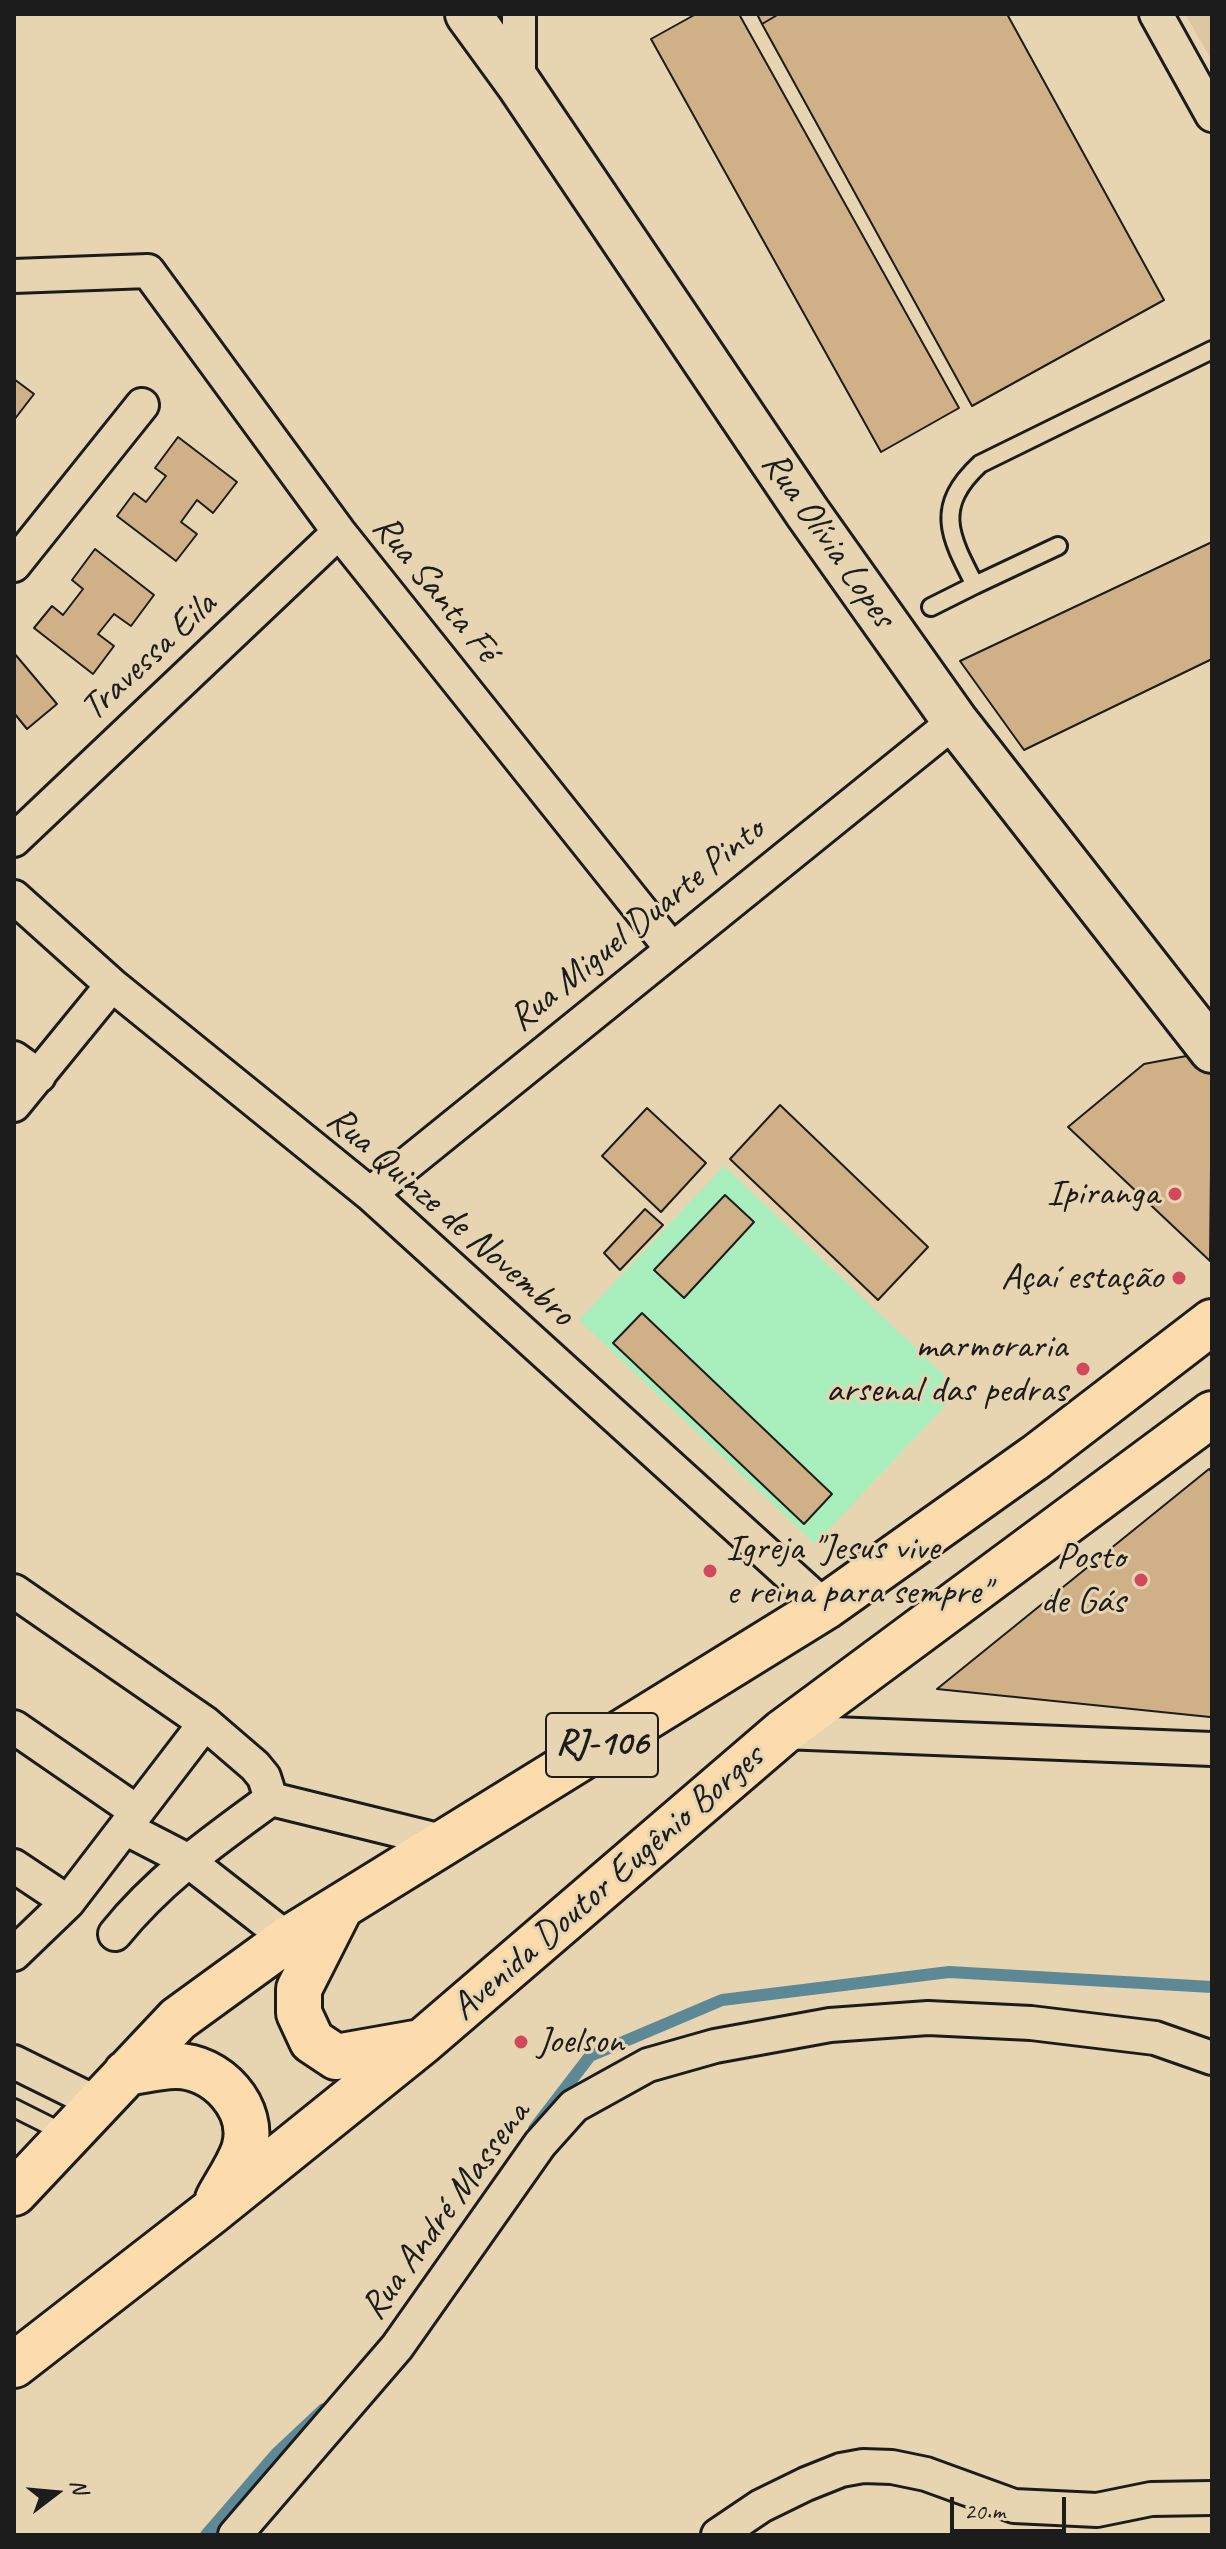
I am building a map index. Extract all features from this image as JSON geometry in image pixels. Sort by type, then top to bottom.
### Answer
[{"type":"highway","name":"RJ-106","points":[[20,2179],[178,2019],[288,1939],[825,1607],[1036,1457],[1212,1322]]},
{"type":"highway","name":"Avenida Doutor Eugênio Borges","points":[[14,2365],[422,2042],[783,1732],[1212,1414]]},
{"type":"highway","points":[[340,1908],[299,1989],[299,2013],[312,2041],[336,2057],[422,2042]]},
{"type":"highway","points":[[97,2104],[177,2065],[204,2072],[234,2096],[242,2110],[246,2132],[244,2150],[211,2212]]},
{"type":"street","name":"Rua Olívia Lopes","points":[[468,14],[519,84],[807,512],[955,721],[1212,1050]]},
{"type":"street","points":[[519,14],[519,84]]},
{"type":"street","points":[[1156,14],[1212,115]]},
{"type":"street","name":"Rua Santa Fé","points":[[14,276],[148,271],[339,532],[671,948]]},
{"type":"street","points":[[14,565],[142,405]]},
{"type":"street","name":"Travessa Eila","points":[[14,840],[339,532]]},
{"type":"street","name":"Rua Miguel Duarte Pinto","points":[[370,1194],[955,721]]},
{"type":"street","name":"Rua Quinze de Novembro","points":[[14,897],[112,985],[370,1194],[825,1607]]},
{"type":"street","points":[[14,1105],[26,1067],[112,985]]},
{"type":"street","points":[[14,1591],[205,1723],[255,1766],[264,1777],[271,1799]]},
{"type":"street","points":[[14,1954],[68,1902],[205,1723]]},
{"type":"street","points":[[14,1727],[288,1939]]},
{"type":"street","points":[[783,1732],[1212,1749]]},
{"type":"street","points":[[115,1934],[143,1901],[187,1860],[271,1799],[446,1842]]},
{"type":"street","points":[[14,1866],[68,1902]]},
{"type":"street","name":"Rua André Massena","points":[[235,2535],[397,2347],[540,2144],[574,2106],[648,2065],[715,2046],[830,2025],[928,2018],[1031,2023],[1155,2038],[1212,2058]]},
{"type":"street","points":[[14,2062],[97,2104]]},
{"type":"street","points":[[718,2535],[761,2506],[806,2484],[841,2470],[863,2466],[892,2467],[926,2474],[1014,2506],[1097,2510],[1151,2499],[1212,2498]]},
{"type":"lane","points":[[975,585],[953,542],[951,522],[953,501],[963,481],[980,464],[1212,350]]},
{"type":"lane","points":[[931,607],[1058,546]]},
{"type":"lane","points":[[14,2108],[97,2104]]},
{"type":"shaded area","points":[[1185,14],[1212,14],[1212,61]]},
{"type":"green space","points":[[724,1166],[960,1390],[815,1544],[579,1320]]},
{"type":"building","points":[[696,14],[739,14],[959,408],[881,452],[651,39]]},
{"type":"building","points":[[757,14],[779,14],[762,24]]},
{"type":"building","points":[[779,14],[1007,14],[1164,300],[972,406],[762,24]]},
{"type":"building","points":[[14,379],[34,394],[14,420]]},
{"type":"building","points":[[178,437],[237,482],[213,513],[197,500],[181,522],[197,534],[176,561],[117,516],[134,493],[146,502],[166,476],[155,468]]},
{"type":"building","points":[[1212,542],[1212,659],[1024,750],[960,661]]},
{"type":"building","points":[[95,549],[154,595],[131,626],[114,614],[98,634],[114,646],[93,674],[34,628],[52,606],[63,615],[83,589],[72,580]]},
{"type":"building","points":[[14,653],[57,704],[27,729],[14,713]]},
{"type":"building","name":"Ipiranga","points":[[1197,1054],[1212,1073],[1210,1261],[1068,1127],[1144,1064]]},
{"type":"building","points":[[780,1105],[928,1247],[878,1300],[730,1159]]},
{"type":"building","points":[[647,1108],[706,1163],[661,1212],[602,1156]]},
{"type":"building","points":[[725,1195],[754,1222],[684,1298],[654,1270]]},
{"type":"building","points":[[645,1209],[663,1225],[620,1270],[604,1253]]},
{"type":"building","points":[[642,1313],[832,1494],[804,1524],[613,1343]]},
{"type":"building","name":"Posto de Gás","points":[[1209,1469],[1212,1472],[1212,1716],[937,1689]]},
{"type":"waterway","points":[[534,2129],[590,2056],[722,2000],[949,1972],[1212,1987]]},
{"type":"waterway","points":[[206,2535],[276,2454],[324,2409]]},
{"type":"place","name":"Ipiranga","points":[[1175,1194]]},
{"type":"place","name":"Açaí estação","points":[[1179,1278]]},
{"type":"place","name":"marmoraria arsenal das pedras","points":[[1083,1369]]},
{"type":"place","name":"Igreja \"Jesus vive e reina para sempre\"","points":[[710,1571]]},
{"type":"place","name":"Posto de Gás","points":[[1141,1580]]},
{"type":"place","name":"Joelson","points":[[521,2042]]}]
